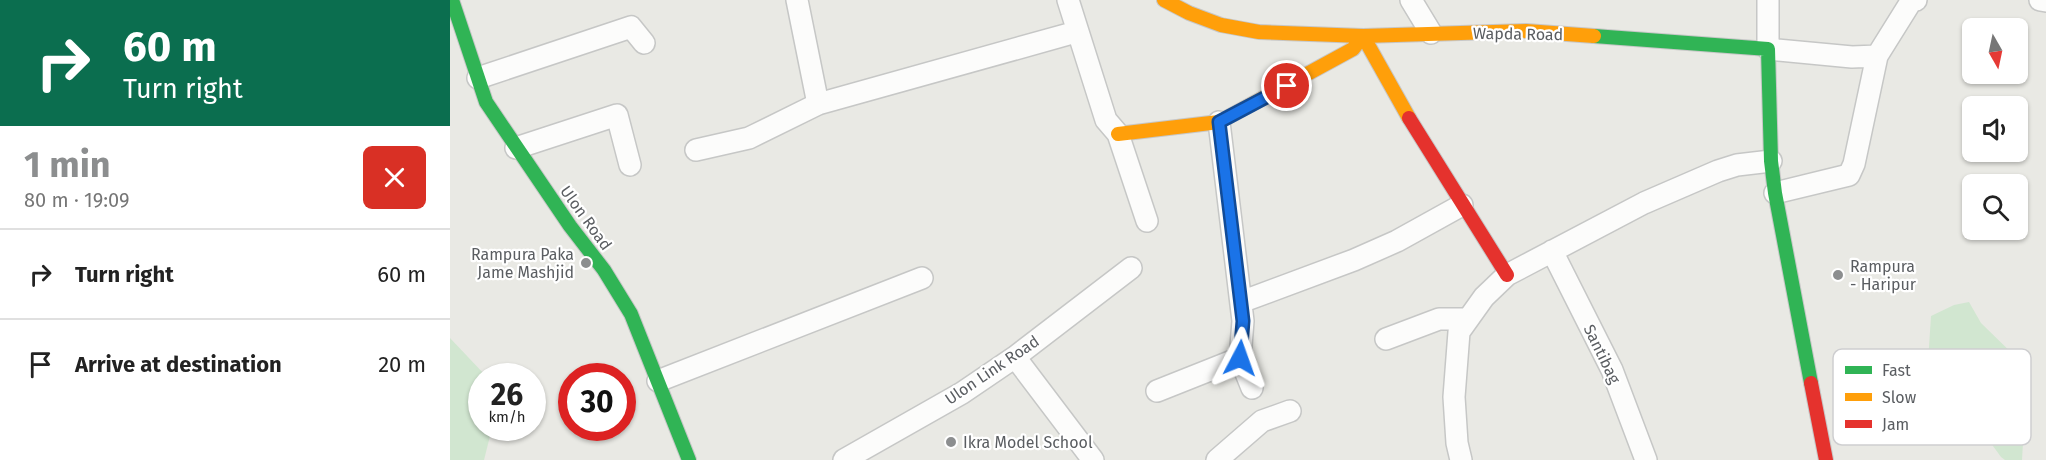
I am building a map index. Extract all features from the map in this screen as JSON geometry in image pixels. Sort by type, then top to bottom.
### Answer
[{"type":"street","name":"Ulon Road","points":[[452,0],[486,102],[516,148],[604,270],[631,314],[689,460]]},
{"type":"street","points":[[797,0],[818,104]]},
{"type":"street","points":[[1068,0],[1076,32],[1106,120],[1118,134],[1147,221]]},
{"type":"street","name":"Wapda Road","points":[[1164,0],[1189,13],[1221,25],[1259,32],[1363,36],[1526,32],[1852,57],[1877,56]]},
{"type":"street","points":[[1411,0],[1431,33]]},
{"type":"street","points":[[1768,0],[1771,161],[1775,193],[1826,460]]},
{"type":"street","points":[[1775,193],[1849,175],[1854,164],[1877,56],[1912,0],[1916,0]]},
{"type":"street","points":[[2040,0],[2046,1]]},
{"type":"street","points":[[478,78],[631,27],[644,43]]},
{"type":"street","points":[[696,150],[749,138],[818,104],[1076,32]]},
{"type":"street","points":[[1118,134],[1219,122],[1353,49],[1363,36],[1407,115],[1507,275]]},
{"type":"street","points":[[516,148],[616,115],[630,165]]},
{"type":"street","points":[[1219,122],[1243,321],[1240,358],[1252,388]]},
{"type":"street","points":[[1461,460],[1457,443],[1454,397],[1459,332],[1484,297],[1507,275],[1644,202],[1718,171],[1737,165],[1771,161]]},
{"type":"street","points":[[1241,302],[1354,260],[1397,241],[1462,205]]},
{"type":"street","name":"Santibag","points":[[1552,251],[1612,370],[1646,460]]},
{"type":"street","name":"Ulon Link Road","points":[[844,460],[962,393],[1015,357],[1131,268]]},
{"type":"street","points":[[658,381],[922,278]]},
{"type":"street","points":[[1386,339],[1439,319],[1467,319]]},
{"type":"street","points":[[1015,357],[1093,460]]},
{"type":"street","points":[[1157,391],[1240,358]]},
{"type":"street","points":[[1216,460],[1262,421],[1290,411]]},
{"type":"green space","points":[[1969,302],[1981,323],[2008,349],[1929,349],[1931,316],[1954,305]]},
{"type":"green space","points":[[450,338],[474,363],[468,363],[468,441],[489,441],[484,460],[450,460]]},
{"type":"green space","points":[[1992,445],[2023,445],[2022,460],[2005,460]]},
{"type":"traffic: fast","points":[[452,0],[486,102],[570,226],[604,270],[631,314],[689,460]]},
{"type":"traffic: fast","points":[[1594,36],[1768,49],[1771,161],[1775,193],[1811,383]]},
{"type":"traffic: slow","points":[[1164,0],[1189,13],[1221,25],[1259,32],[1363,36],[1526,31],[1594,36]]},
{"type":"traffic: slow","points":[[1118,134],[1219,122],[1353,49],[1363,36],[1409,118]]},
{"type":"traffic: jam","points":[[1409,118],[1507,275]]},
{"type":"traffic: jam","points":[[1811,383],[1826,460]]},
{"type":"place","name":"Rampura Paka Jame Mashjid","points":[[586,263]]},
{"type":"place","name":"Rampura - Haripur","points":[[1838,275]]},
{"type":"place","name":"Ikra Model School","points":[[951,442]]},
{"type":"route","points":[[1240,358],[1243,321],[1219,122],[1287,86]]}]
